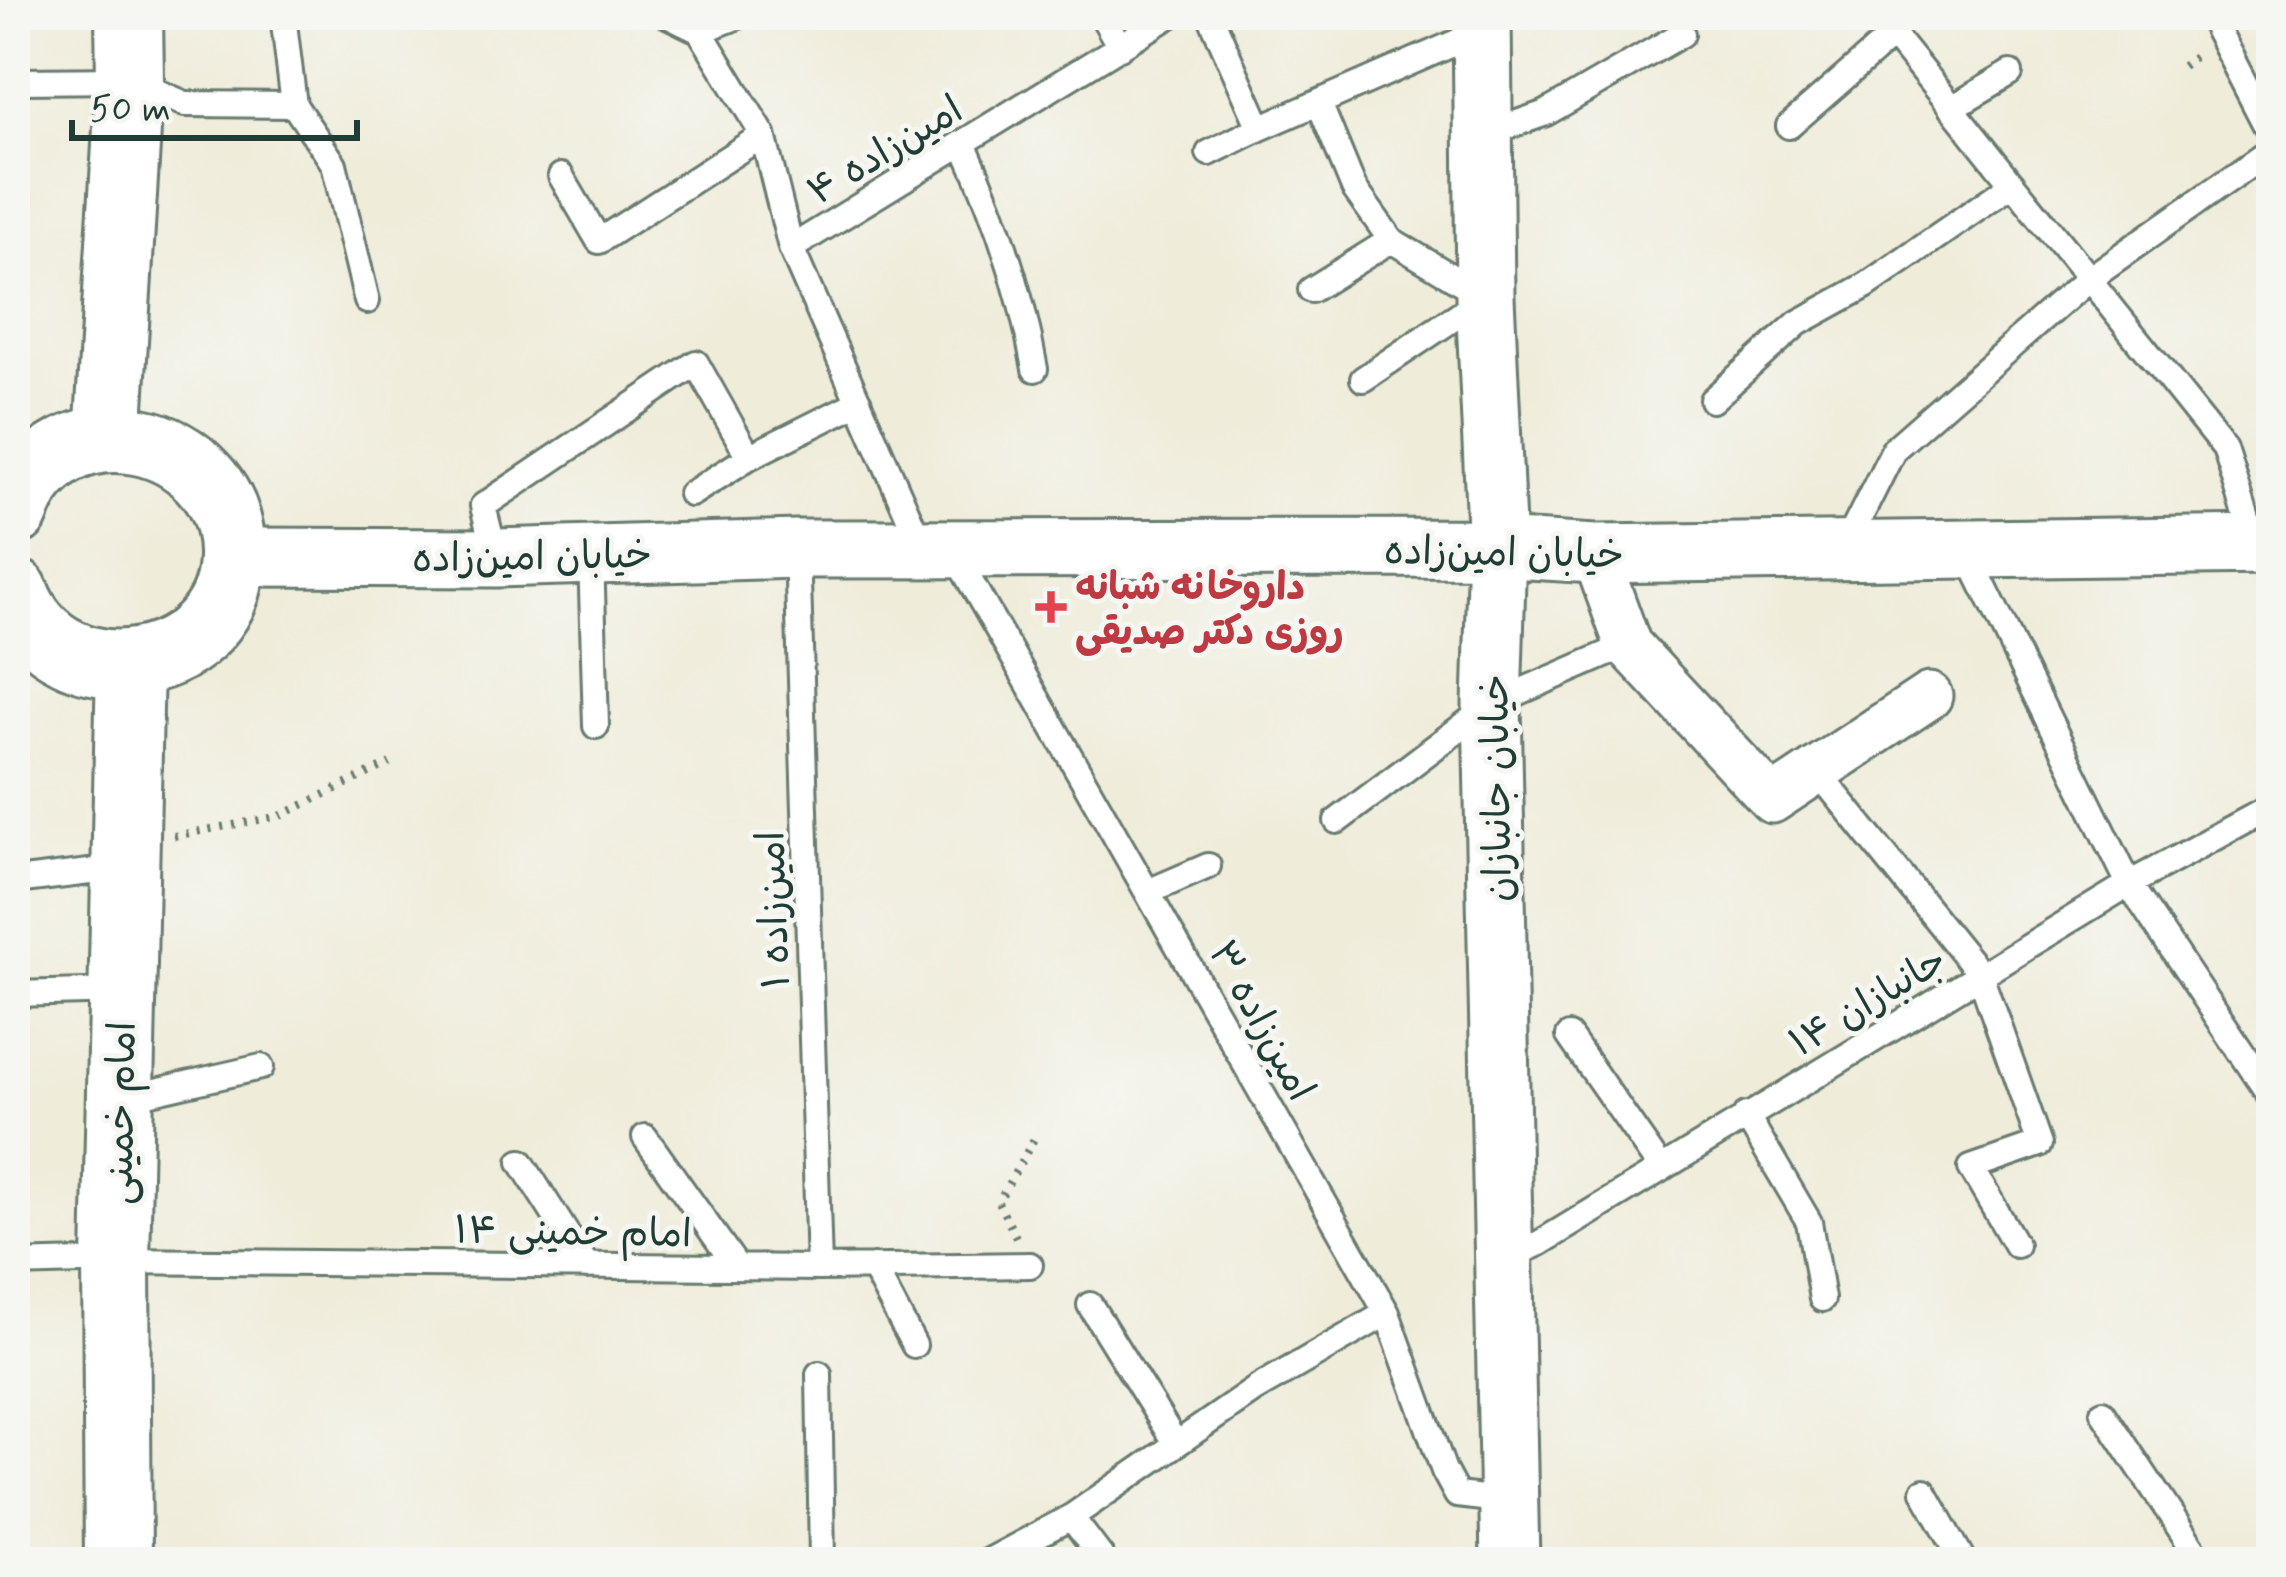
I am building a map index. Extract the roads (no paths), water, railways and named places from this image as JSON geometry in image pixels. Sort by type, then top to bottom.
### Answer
[{"type":"main road","points":[[108,439],[130,15]]},
{"type":"main road","points":[[15,512],[34,478],[76,447],[108,439],[140,440],[171,450],[198,469],[218,495],[230,524],[233,556],[226,589],[212,617],[189,641],[161,657],[130,664],[90,661],[54,644],[34,626],[15,592]]},
{"type":"main road","name":"امام خمینی","points":[[118,1562],[116,1261],[130,664]]},
{"type":"street","name":"خیابان جانبازان","points":[[1482,23],[1485,297],[1497,548],[1492,704],[1510,1562]]},
{"type":"street","name":"خیابان امین‌زاده","points":[[233,556],[496,558],[796,549],[1497,548],[1595,554],[2263,546]]},
{"type":"street","points":[[1595,554],[1628,645],[1772,800],[1930,695]]},
{"type":"lane","points":[[283,15],[294,105],[334,164],[367,301]]},
{"type":"lane","points":[[667,15],[700,31],[763,135],[791,248]]},
{"type":"lane","points":[[700,31],[741,15]]},
{"type":"lane","points":[[1102,15],[1120,47]]},
{"type":"lane","name":"امین‌زاده ۴","points":[[937,549],[859,402],[791,248],[1172,15]]},
{"type":"lane","points":[[1210,15],[1260,128]]},
{"type":"lane","points":[[1877,15],[2225,449],[2263,546]]},
{"type":"lane","points":[[2209,15],[2271,135]]},
{"type":"lane","points":[[1209,153],[1482,23]]},
{"type":"lane","points":[[1484,135],[1546,112],[1682,34]]},
{"type":"lane","points":[[1789,126],[1893,35]]},
{"type":"lane","points":[[1951,108],[2010,73]]},
{"type":"lane","points":[[15,81],[130,80],[185,104],[294,105]]},
{"type":"lane","points":[[1319,103],[1354,188],[1391,241],[1485,297],[1363,379]]},
{"type":"lane","points":[[561,176],[599,241],[763,135]]},
{"type":"lane","points":[[963,143],[1003,237],[1022,297],[1035,369]]},
{"type":"lane","points":[[1843,551],[1894,449],[2089,279],[2271,150]]},
{"type":"lane","points":[[1712,400],[1798,323],[1867,286],[2013,184]]},
{"type":"lane","points":[[1311,290],[1391,241]]},
{"type":"lane","points":[[496,558],[483,506],[696,363],[749,457]]},
{"type":"lane","points":[[691,494],[749,457],[859,402]]},
{"type":"lane","name":"امین‌زاده ۱","points":[[796,549],[819,1268]]},
{"type":"lane","name":"امین‌زاده ۳","points":[[937,549],[1150,891],[1387,1313],[1457,1495],[1509,1501]]},
{"type":"lane","points":[[1966,549],[2129,884],[2271,1097]]},
{"type":"lane","points":[[591,555],[596,726]]},
{"type":"lane","points":[[1337,821],[1492,704],[1628,645]]},
{"type":"lane","points":[[1817,771],[1980,974],[2039,1144],[1972,1168],[2016,1245]]},
{"type":"lane","name":"جانبازان ۱۴","points":[[1503,1259],[1540,1243],[2129,884],[2271,807]]},
{"type":"lane","points":[[15,880],[125,857]]},
{"type":"lane","points":[[1150,891],[1208,866]]},
{"type":"lane","points":[[15,994],[121,992]]},
{"type":"lane","points":[[1569,1036],[1660,1167]]},
{"type":"lane","points":[[119,1099],[261,1067]]},
{"type":"lane","points":[[1746,1115],[1810,1222],[1822,1299]]},
{"type":"lane","points":[[645,1136],[737,1267]]},
{"type":"lane","points":[[521,1162],[587,1266]]},
{"type":"lane","name":"امام خمینی ۱۴","points":[[15,1264],[1030,1265]]},
{"type":"lane","points":[[873,1267],[914,1345]]},
{"type":"lane","points":[[1090,1306],[1177,1444]]},
{"type":"lane","points":[[987,1562],[1071,1517],[1256,1389],[1387,1313]]},
{"type":"lane","points":[[819,1374],[822,1562]]},
{"type":"lane","points":[[2103,1412],[2202,1562]]},
{"type":"lane","points":[[1924,1491],[1964,1562]]},
{"type":"lane","points":[[1071,1517],[1105,1562]]},
{"type":"place","name":"داروخانه شبانه روزی دکتر صدیقی","points":[[1051,607]]}]
